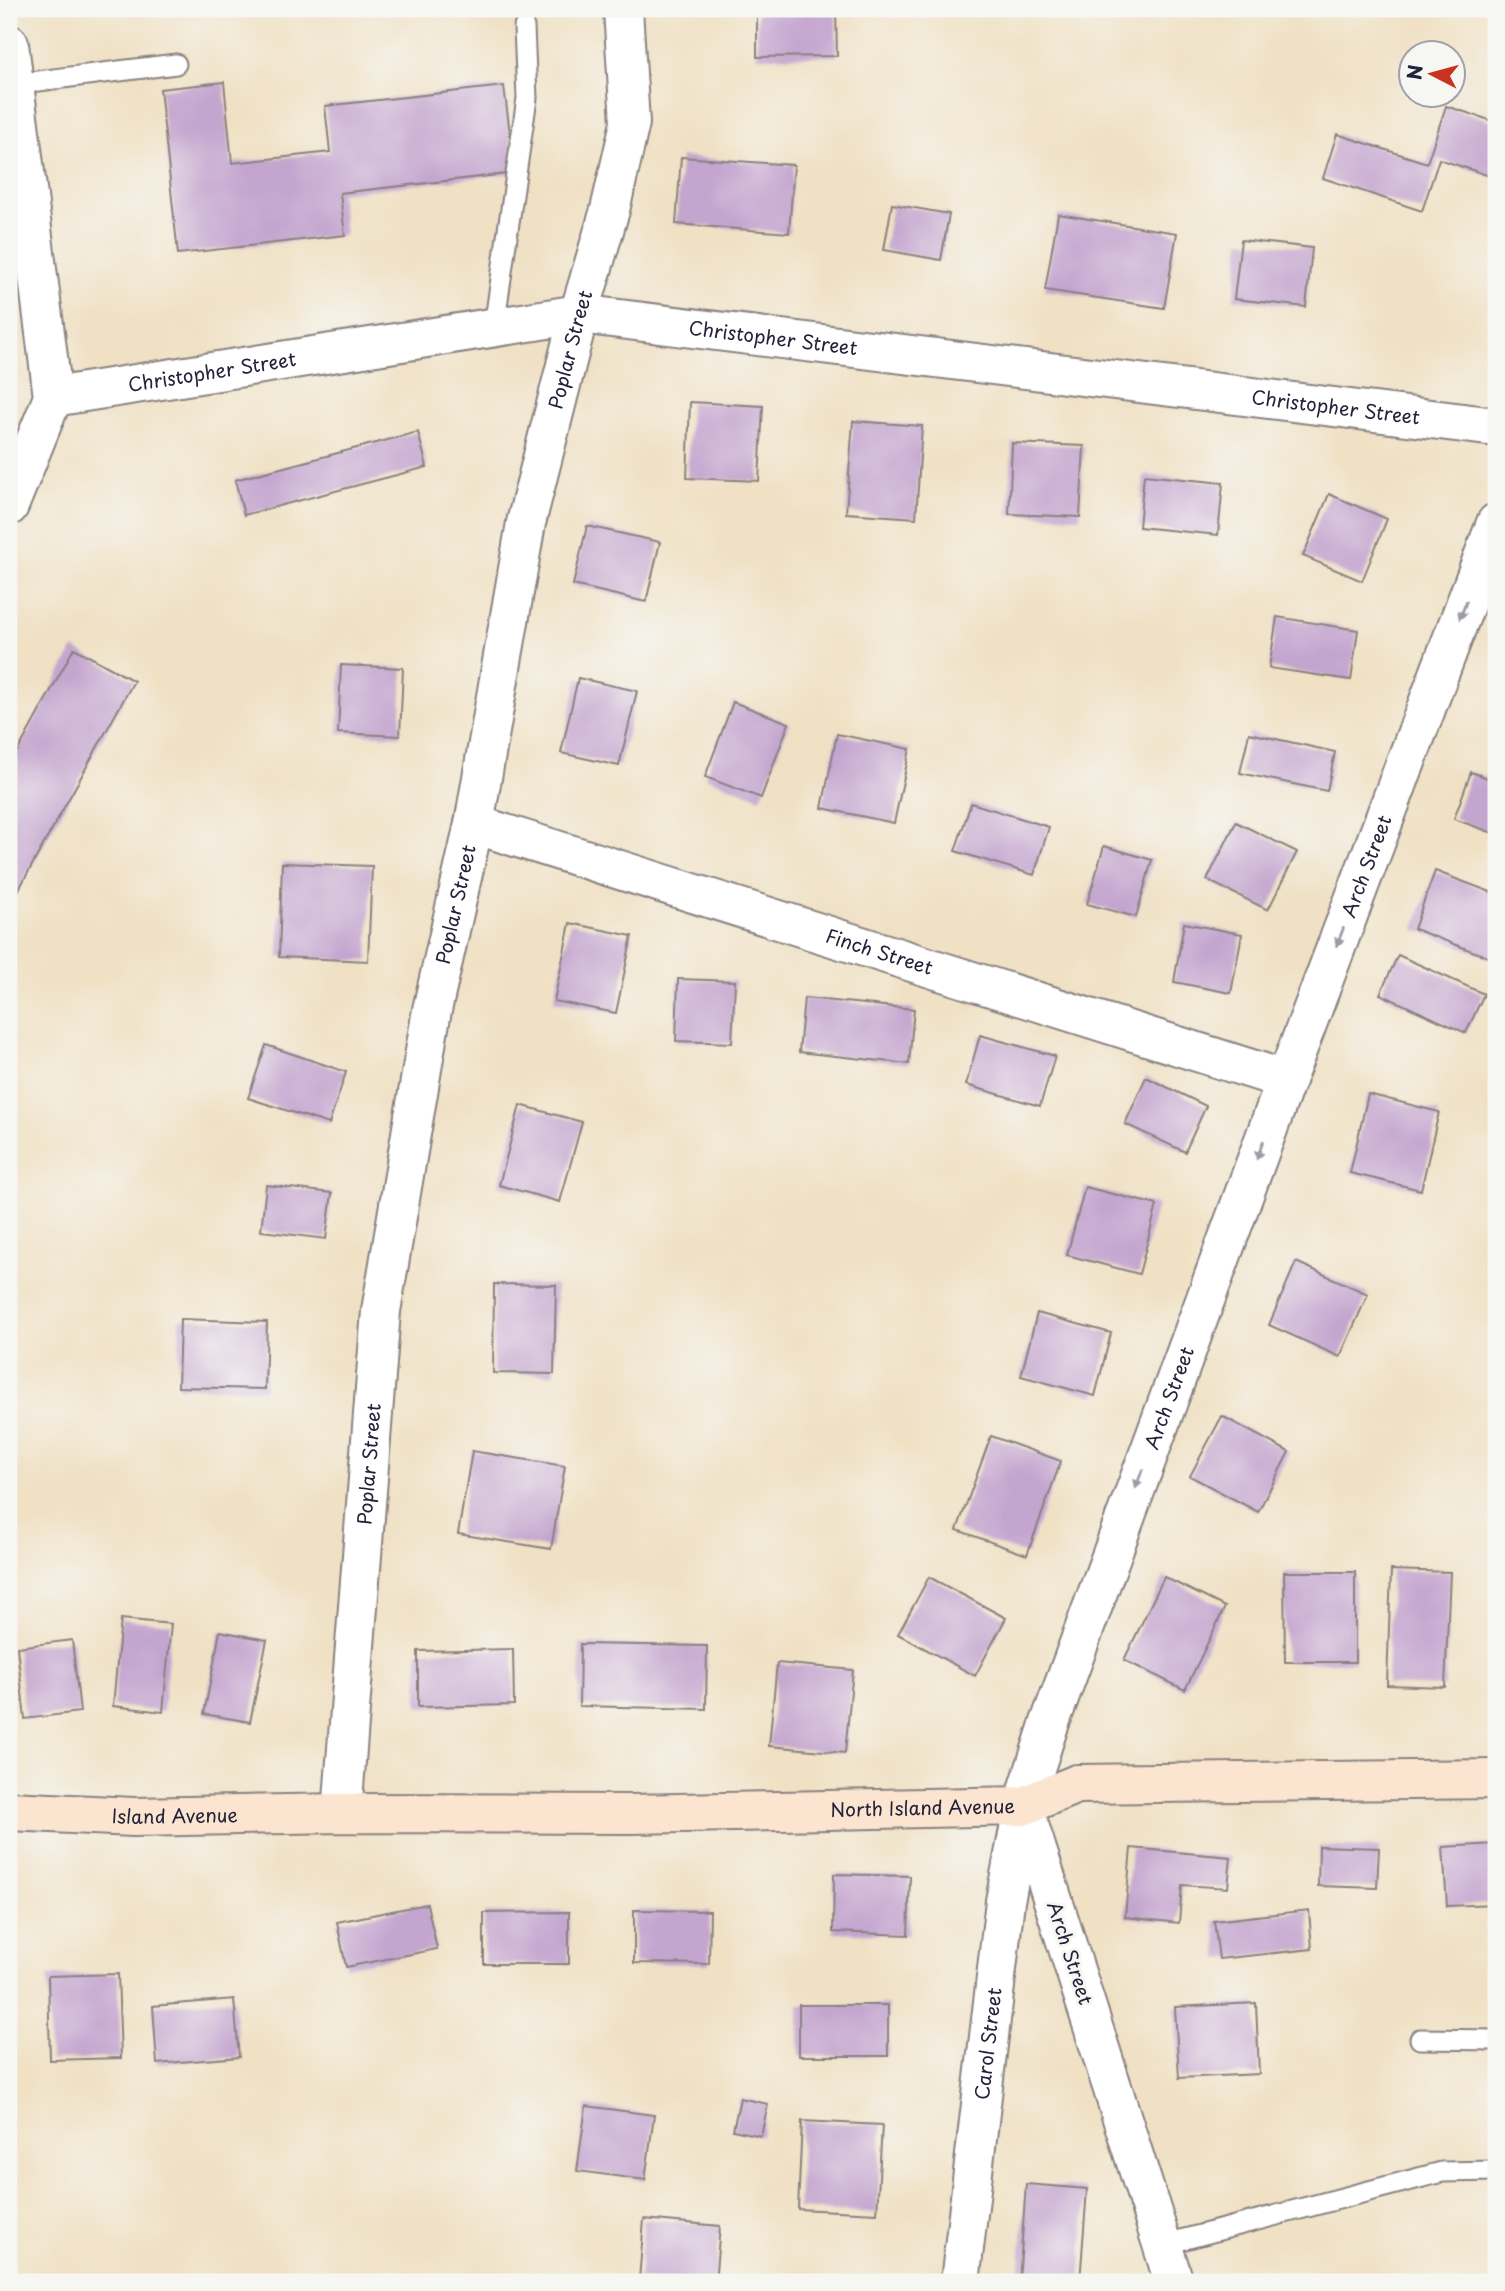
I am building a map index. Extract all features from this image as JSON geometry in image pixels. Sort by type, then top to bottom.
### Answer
[{"type":"street","name":"Poplar Street","points":[[342,1813],[381,1311],[432,1010],[474,824],[526,523],[579,314],[610,210],[630,123],[622,9]]},
{"type":"street","points":[[9,44],[54,397],[9,506]]},
{"type":"street","name":"Christopher Street","points":[[54,397],[579,314],[1496,427]]},
{"type":"street","name":"Arch Street","points":[[1174,2282],[1023,1806],[1048,1728],[1286,1080],[1496,523]]},
{"type":"street","name":"Finch Street","points":[[474,824],[1286,1080]]},
{"type":"street","name":"North Island Avenue","points":[[342,1813],[631,1814],[1023,1806],[1077,1784],[1496,1779]]},
{"type":"street","name":"Carol Street","points":[[960,2282],[1005,1901],[1023,1806]]},
{"type":"street","name":"Island Avenue","points":[[9,1811],[134,1817],[342,1813]]},
{"type":"lane","points":[[494,327],[527,99],[524,27]]},
{"type":"lane","points":[[14,84],[176,64]]},
{"type":"lane","points":[[1420,2039],[1496,2040]]},
{"type":"lane","points":[[1162,2245],[1442,2172],[1496,2171]]},
{"type":"building","points":[[757,9],[836,9],[837,56],[757,57]]},
{"type":"building","points":[[224,82],[232,163],[330,152],[325,106],[504,86],[515,173],[340,193],[345,235],[178,254],[160,89]]},
{"type":"building","points":[[1445,108],[1496,122],[1496,178],[1439,159],[1422,211],[1323,178],[1337,134],[1427,163]]},
{"type":"building","points":[[681,157],[794,165],[789,233],[676,224]]},
{"type":"building","points":[[892,204],[949,214],[941,260],[884,250]]},
{"type":"building","points":[[1058,214],[1177,233],[1164,308],[1045,290]]},
{"type":"building","points":[[1241,240],[1312,248],[1306,307],[1234,299]]},
{"type":"building","points":[[690,402],[763,406],[759,481],[687,478]]},
{"type":"building","points":[[853,421],[922,426],[916,518],[846,513]]},
{"type":"building","points":[[418,432],[427,467],[244,515],[235,480]]},
{"type":"building","points":[[1012,443],[1084,446],[1080,517],[1009,514]]},
{"type":"building","points":[[1144,475],[1223,483],[1218,535],[1139,527]]},
{"type":"building","points":[[1329,494],[1387,519],[1362,581],[1303,556]]},
{"type":"building","points":[[587,526],[660,542],[646,602],[573,585]]},
{"type":"building","points":[[1277,617],[1358,630],[1351,680],[1269,668]]},
{"type":"building","points":[[74,648],[134,681],[9,907],[9,767]]},
{"type":"building","points":[[341,665],[403,668],[400,736],[338,733]]},
{"type":"building","points":[[578,678],[637,691],[619,766],[561,753]]},
{"type":"building","points":[[733,702],[789,723],[761,798],[705,777]]},
{"type":"building","points":[[1249,733],[1335,752],[1327,791],[1240,773]]},
{"type":"building","points":[[837,734],[910,749],[894,823],[822,808]]},
{"type":"building","points":[[1471,772],[1496,781],[1496,834],[1454,819]]},
{"type":"building","points":[[971,803],[1049,827],[1034,875],[955,851]]},
{"type":"building","points":[[1236,822],[1297,852],[1268,910],[1207,880]]},
{"type":"building","points":[[1104,846],[1152,860],[1136,917],[1087,904]]},
{"type":"building","points":[[282,863],[372,866],[368,961],[279,957]]},
{"type":"building","points":[[1435,871],[1496,894],[1496,951],[1493,959],[1414,929]]},
{"type":"building","points":[[570,923],[632,936],[616,1013],[554,1001]]},
{"type":"building","points":[[1184,923],[1242,934],[1231,993],[1174,982]]},
{"type":"building","points":[[1398,955],[1484,994],[1466,1033],[1380,994]]},
{"type":"building","points":[[678,979],[735,981],[732,1043],[676,1041]]},
{"type":"building","points":[[804,998],[914,1009],[909,1064],[799,1052]]},
{"type":"building","points":[[980,1035],[1055,1056],[1040,1106],[966,1085]]},
{"type":"building","points":[[266,1045],[346,1072],[329,1124],[248,1098]]},
{"type":"building","points":[[1146,1077],[1206,1106],[1185,1152],[1125,1124]]},
{"type":"building","points":[[1368,1094],[1439,1112],[1421,1190],[1350,1173]]},
{"type":"building","points":[[520,1105],[582,1122],[560,1202],[499,1185]]},
{"type":"building","points":[[266,1185],[332,1193],[326,1239],[261,1231]]},
{"type":"building","points":[[1085,1187],[1157,1205],[1139,1274],[1067,1255]]},
{"type":"building","points":[[1296,1262],[1368,1294],[1340,1357],[1269,1325]]},
{"type":"building","points":[[494,1284],[556,1285],[554,1374],[493,1373]]},
{"type":"building","points":[[1037,1313],[1111,1333],[1095,1396],[1021,1376]]},
{"type":"building","points":[[180,1319],[267,1322],[265,1389],[178,1387]]},
{"type":"building","points":[[1222,1416],[1289,1452],[1258,1512],[1190,1476]]},
{"type":"building","points":[[991,1436],[1061,1461],[1027,1555],[957,1530]]},
{"type":"building","points":[[472,1451],[565,1466],[551,1549],[458,1534]]},
{"type":"building","points":[[1391,1570],[1450,1572],[1445,1687],[1387,1685]]},
{"type":"building","points":[[1284,1572],[1355,1572],[1355,1662],[1285,1662]]},
{"type":"building","points":[[929,1577],[1006,1618],[975,1676],[898,1634]]},
{"type":"building","points":[[1164,1577],[1225,1607],[1185,1690],[1124,1660]]},
{"type":"building","points":[[121,1619],[171,1624],[163,1712],[113,1706]]},
{"type":"building","points":[[220,1631],[267,1640],[250,1722],[204,1714]]},
{"type":"building","points":[[1496,1635],[1496,1664],[1495,1664],[1490,1636]]},
{"type":"building","points":[[72,1640],[80,1712],[25,1719],[17,1647]]},
{"type":"building","points":[[580,1644],[707,1646],[706,1709],[579,1706]]},
{"type":"building","points":[[513,1649],[514,1705],[418,1707],[418,1651]]},
{"type":"building","points":[[777,1663],[853,1670],[845,1753],[769,1746]]},
{"type":"building","points":[[1496,1844],[1496,1904],[1447,1906],[1443,1847]]},
{"type":"building","points":[[1319,1846],[1379,1848],[1377,1888],[1318,1886]]},
{"type":"building","points":[[1131,1848],[1231,1857],[1228,1888],[1182,1885],[1179,1923],[1125,1917]]},
{"type":"building","points":[[834,1874],[910,1876],[908,1935],[833,1932]]},
{"type":"building","points":[[427,1904],[437,1949],[346,1967],[337,1922]]},
{"type":"building","points":[[634,1910],[710,1911],[709,1964],[634,1963]]},
{"type":"building","points":[[1309,1910],[1312,1949],[1219,1959],[1214,1921]]},
{"type":"building","points":[[569,1912],[569,1964],[484,1964],[484,1913]]},
{"type":"building","points":[[118,1974],[121,2058],[50,2060],[48,1976]]},
{"type":"building","points":[[234,1999],[239,2057],[157,2064],[153,2006]]},
{"type":"building","points":[[1256,2003],[1259,2074],[1179,2078],[1175,2007]]},
{"type":"building","points":[[799,2005],[888,2005],[888,2056],[799,2056]]},
{"type":"building","points":[[740,2098],[768,2104],[761,2136],[733,2130]]},
{"type":"building","points":[[586,2106],[654,2115],[645,2180],[577,2171]]},
{"type":"building","points":[[802,2121],[882,2125],[877,2213],[798,2209]]},
{"type":"building","points":[[1026,2184],[1087,2189],[1080,2282],[1019,2282]]},
{"type":"building","points":[[644,2219],[720,2226],[715,2282],[639,2280]]}]
